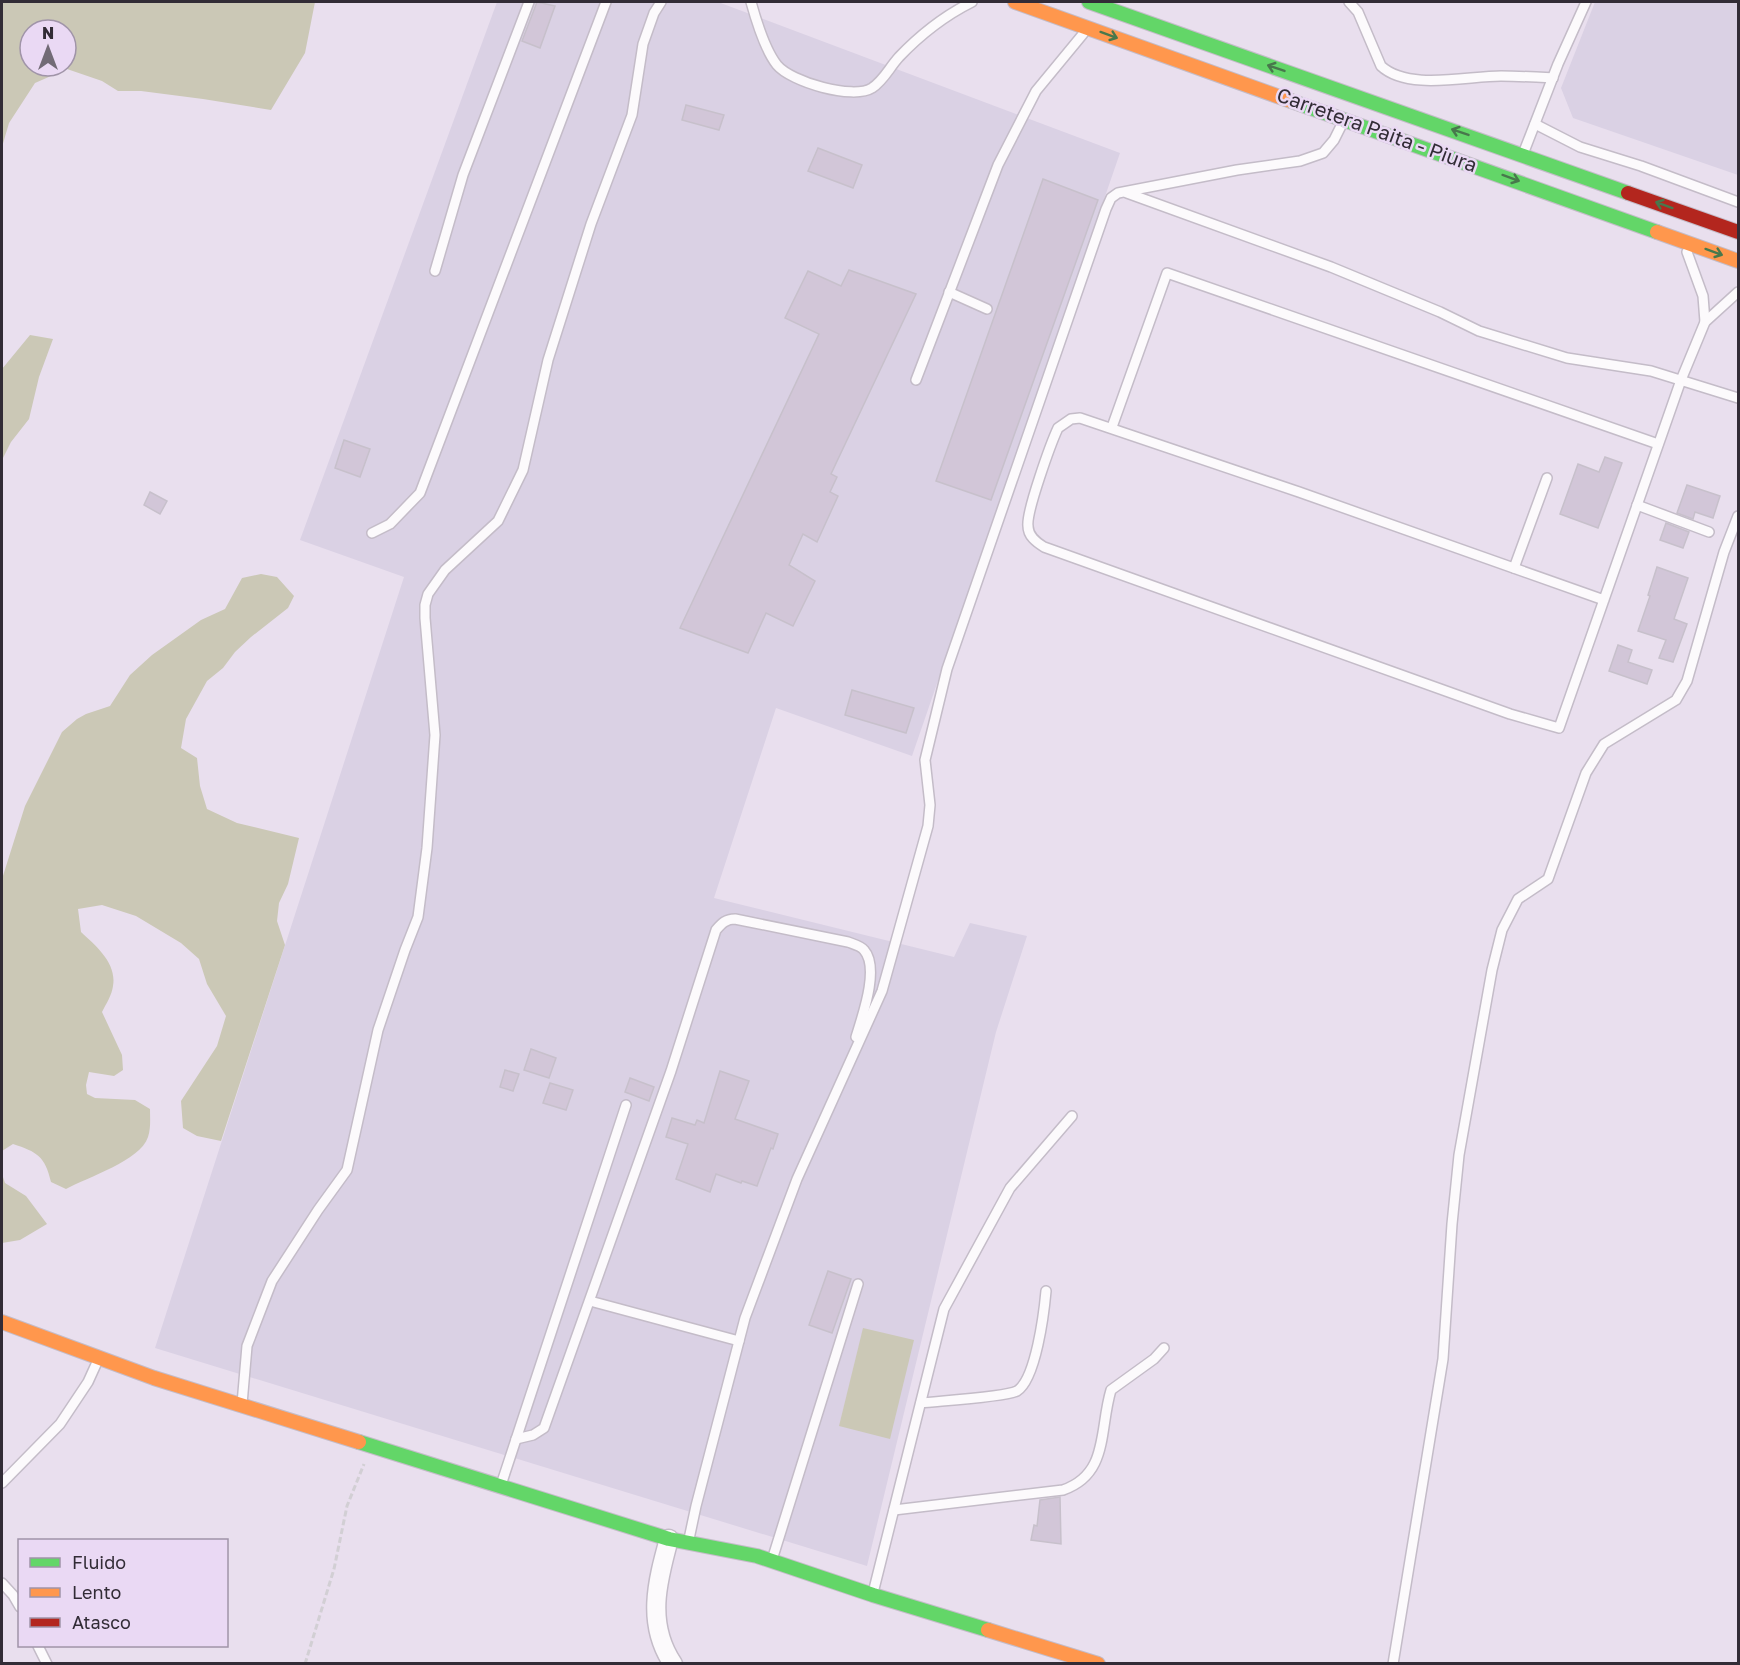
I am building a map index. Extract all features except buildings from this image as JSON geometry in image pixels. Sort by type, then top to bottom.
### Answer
[{"type":"main road","name":"Carretera Paita - Piura","points":[[1015,2],[1738,261]]},
{"type":"main road","name":"Carretera Paita - Piura","points":[[1089,2],[1738,232]]},
{"type":"main road","points":[[2,1322],[242,1407],[669,1539],[727,1549],[772,1561],[1059,1655],[1098,1664]]},
{"type":"street","points":[[669,1539],[656,1587],[657,1617],[664,1649],[673,1664]]},
{"type":"lane","points":[[435,271],[463,175],[530,2]]},
{"type":"lane","points":[[372,533],[390,524],[420,493],[606,2]]},
{"type":"lane","points":[[242,1407],[246,1346],[272,1281],[347,1170],[378,1030],[418,917],[427,848],[435,735],[425,618],[428,594],[445,570],[498,521],[523,470],[548,360],[591,224],[632,115],[643,44],[661,2]]},
{"type":"lane","points":[[751,2],[769,49],[781,69],[790,75],[834,90],[856,93],[869,90],[882,81],[895,62],[915,41],[941,20],[972,2]]},
{"type":"lane","points":[[1349,2],[1358,12],[1381,66],[1388,73],[1423,80],[1501,76],[1553,78]]},
{"type":"lane","points":[[1523,154],[1586,2]]},
{"type":"lane","points":[[916,380],[998,165],[1036,92],[1088,28]]},
{"type":"lane","points":[[689,1543],[696,1506],[745,1318],[797,1179],[882,991],[928,826],[930,805],[925,760],[947,669],[1111,198],[1124,192],[1237,170],[1300,161],[1323,153],[1334,140],[1345,119]]},
{"type":"lane","points":[[1535,124],[1580,147],[1641,166],[1738,202]]},
{"type":"lane","points":[[1124,192],[1331,267],[1440,312],[1479,331],[1567,358],[1651,371],[1738,398]]},
{"type":"lane","points":[[1682,240],[1703,296],[1705,322]]},
{"type":"lane","points":[[1112,427],[1167,273],[1658,444]]},
{"type":"lane","points":[[950,292],[987,309]]},
{"type":"lane","points":[[1604,600],[1112,427],[1080,418],[1071,419],[1058,428],[1028,515],[1029,531],[1037,542],[1066,555],[1510,714],[1559,728],[1604,600],[1658,444],[1681,380],[1705,322],[1738,292]]},
{"type":"lane","points":[[1514,568],[1547,478]]},
{"type":"lane","points":[[1637,505],[1709,532]]},
{"type":"lane","points":[[1393,1664],[1443,1359],[1459,1155],[1492,970],[1502,930],[1518,899],[1548,879],[1586,773],[1604,744],[1676,700],[1687,681],[1724,552],[1738,516]]},
{"type":"lane","points":[[516,1438],[533,1435],[544,1428],[671,1071],[716,930],[721,923],[727,919],[735,919],[848,942],[863,948],[869,957],[869,988],[849,1063]]},
{"type":"lane","points":[[501,1487],[626,1105]]},
{"type":"lane","points":[[873,1594],[944,1310],[1010,1188],[1072,1116]]},
{"type":"lane","points":[[772,1561],[858,1284]]},
{"type":"lane","points":[[921,1403],[1001,1395],[1017,1390],[1030,1373],[1039,1340],[1046,1291]]},
{"type":"lane","points":[[590,1301],[739,1341]]},
{"type":"lane","points":[[894,1510],[1062,1490],[1078,1485],[1097,1460],[1111,1390],[1154,1359],[1164,1347]]},
{"type":"lane","points":[[2,1483],[60,1424],[88,1382],[99,1358]]},
{"type":"lane","points":[[2,1583],[13,1594],[18,1603]]},
{"type":"lane","points":[[39,1647],[47,1664]]},
{"type":"path","points":[[306,1664],[334,1569],[347,1506],[367,1458],[375,1448]]},
{"type":"shaded area","points":[[2,2],[315,2],[305,53],[271,110],[141,91],[118,91],[102,81],[78,73],[78,18],[18,18],[18,78],[46,78],[35,83],[9,123],[2,147]]},
{"type":"shaded area","points":[[497,2],[718,2],[1120,153],[912,756],[776,708],[714,898],[954,957],[970,923],[1027,936],[996,1032],[867,1566],[155,1348],[404,577],[300,540]]},
{"type":"shaded area","points":[[1595,2],[1738,2],[1738,175],[1573,118],[1561,88]]},
{"type":"shaded area","points":[[30,335],[53,339],[39,377],[29,419],[11,442],[2,460],[2,369]]},
{"type":"shaded area","points":[[261,574],[277,577],[294,596],[288,608],[251,637],[235,652],[223,668],[207,681],[186,719],[181,748],[197,758],[200,786],[207,809],[237,823],[299,838],[288,884],[279,903],[277,921],[285,945],[221,1141],[197,1136],[183,1128],[181,1101],[217,1046],[226,1016],[207,984],[199,959],[181,943],[136,916],[102,905],[78,909],[81,932],[109,962],[112,970],[112,989],[102,1012],[122,1055],[123,1070],[114,1076],[89,1072],[86,1085],[87,1094],[95,1098],[135,1100],[150,1109],[150,1130],[143,1146],[135,1154],[112,1168],[66,1189],[51,1182],[46,1166],[34,1153],[13,1144],[2,1151],[2,879],[25,806],[62,732],[86,714],[110,706],[130,675],[152,655],[201,620],[225,609],[242,578]]},
{"type":"shaded area","points":[[2,1174],[5,1183],[26,1196],[47,1224],[20,1240],[2,1243]]},
{"type":"shaded area","points":[[863,1328],[914,1340],[890,1439],[839,1426]]},
{"type":"traffic: fast","points":[[1089,2],[1628,193]]},
{"type":"traffic: fast","points":[[1291,101],[1657,232]]},
{"type":"traffic: fast","points":[[359,1442],[669,1539],[757,1556],[988,1630]]},
{"type":"traffic: slow","points":[[1015,2],[1291,101]]},
{"type":"traffic: slow","points":[[1657,232],[1738,261]]},
{"type":"traffic: slow","points":[[2,1322],[154,1378],[359,1442]]},
{"type":"traffic: slow","points":[[988,1630],[1098,1664]]},
{"type":"traffic: jam","points":[[1628,193],[1738,232]]}]
